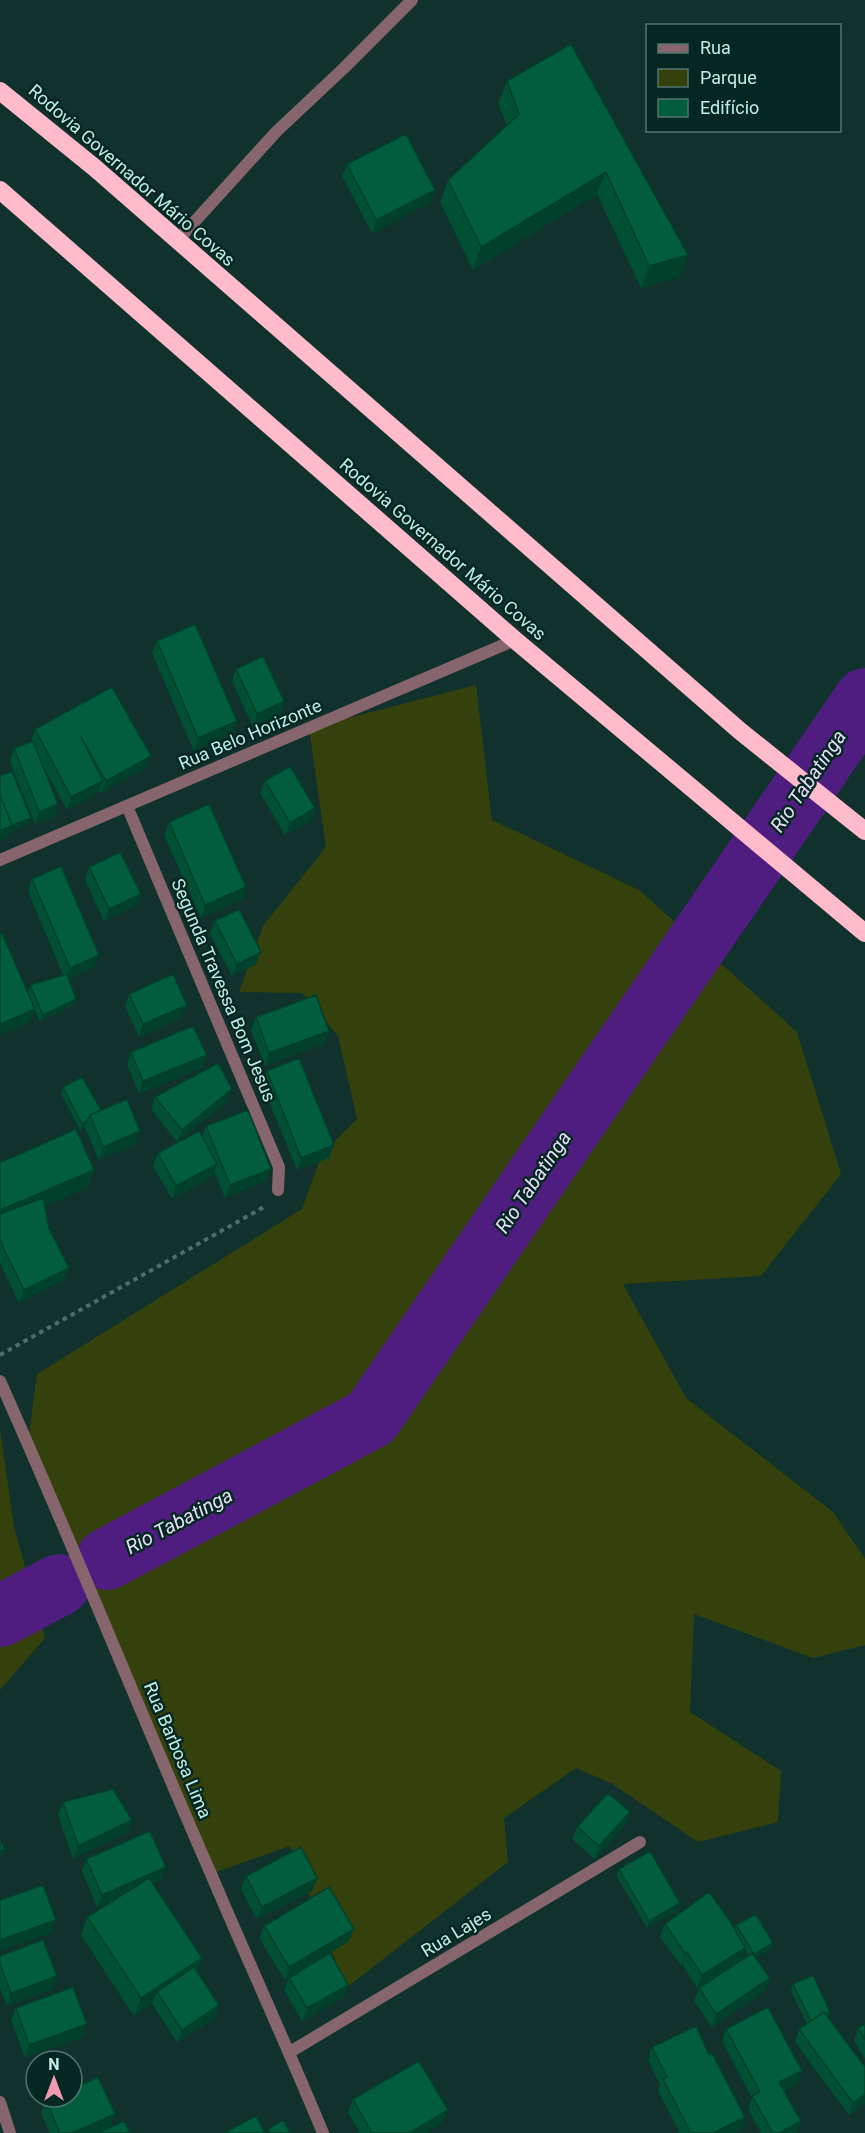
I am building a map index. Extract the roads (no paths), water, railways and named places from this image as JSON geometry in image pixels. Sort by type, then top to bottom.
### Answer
[{"type":"highway","name":"Rodovia Governador Mário Covas","points":[[0,91],[95,168],[740,730],[865,831]]},
{"type":"highway","name":"Rodovia Governador Mário Covas","points":[[0,190],[515,640],[865,933]]},
{"type":"street","points":[[177,241],[276,132],[412,0]]},
{"type":"street","name":"Rua Belo Horizonte","points":[[0,860],[515,640]]},
{"type":"street","name":"Segunda Travessa Bom Jesus","points":[[127,806],[279,1167],[278,1190]]},
{"type":"street","name":"Rua Barbosa Lima","points":[[0,1381],[60,1516],[210,1874],[290,2052],[323,2133]]},
{"type":"street","name":"Rua Lajes","points":[[290,2052],[640,1842]]},
{"type":"street","points":[[0,2102],[10,2133]]},
{"type":"waterway","name":"Rio Tabatinga","points":[[107,1559],[371,1418],[865,699]]},
{"type":"waterway","name":"Rio Tabatinga","points":[[0,1616],[59,1585]]}]
